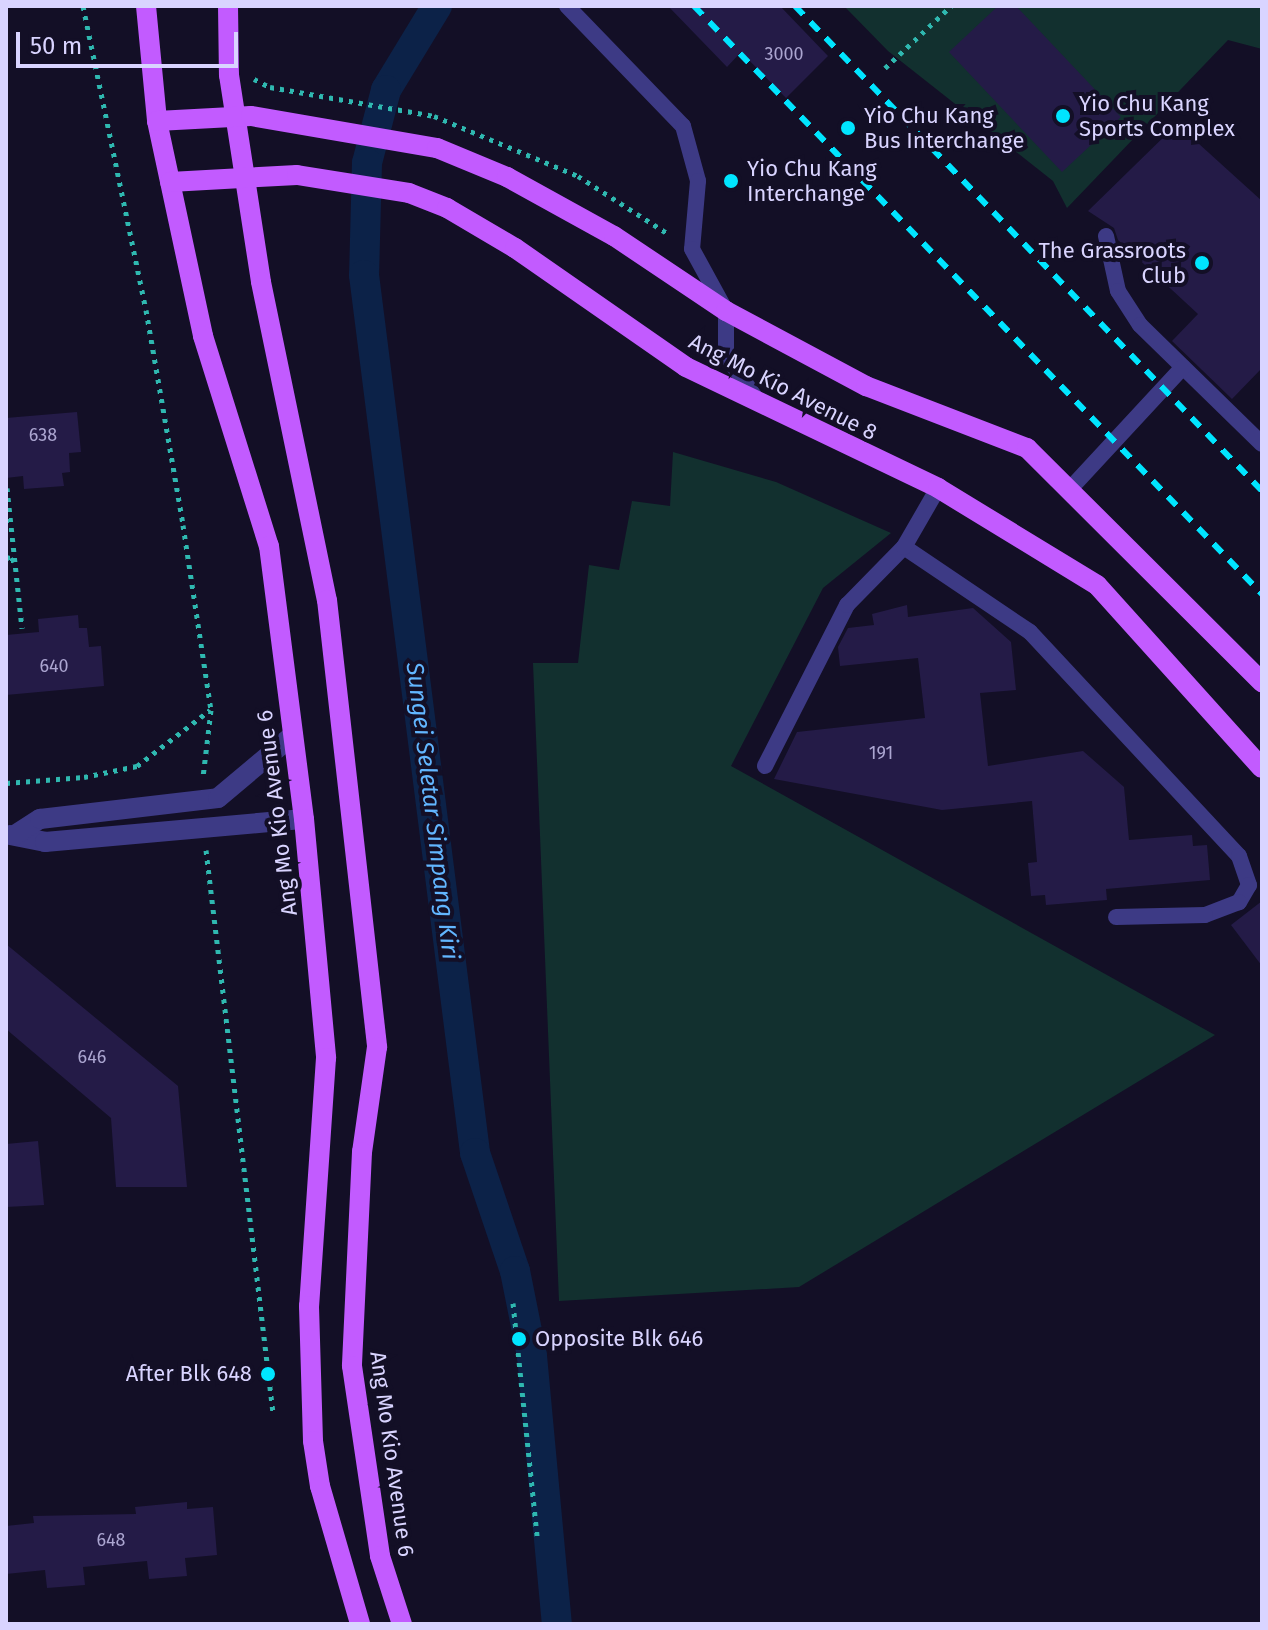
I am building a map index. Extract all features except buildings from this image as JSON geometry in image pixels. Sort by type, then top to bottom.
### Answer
[{"type":"main road","name":"Ang Mo Kio Avenue 6","points":[[146,6],[157,121],[203,336],[269,546],[304,819],[326,1058],[319,1219],[309,1306],[313,1441],[320,1486],[360,1624]]},
{"type":"main road","name":"Ang Mo Kio Avenue 6","points":[[228,6],[235,115],[248,178],[261,282],[326,587],[377,1047],[362,1152],[352,1366],[380,1556],[402,1624]]},
{"type":"main road","name":"Ang Mo Kio Avenue 8","points":[[157,121],[235,115],[292,124],[437,148],[507,177],[614,236],[726,311],[866,386],[1027,448],[1262,682]]},
{"type":"main road","name":"Ang Mo Kio Avenue 8","points":[[170,182],[297,175],[409,193],[447,208],[515,248],[686,367],[938,488],[1097,585],[1262,768]]},
{"type":"street","points":[[10,835],[40,819],[218,798],[293,735]]},
{"type":"street","points":[[10,835],[45,842],[304,819]]},
{"type":"lane","points":[[567,6],[683,126],[698,181],[692,249],[726,311],[726,355],[734,374],[764,407]]},
{"type":"lane","points":[[1106,236],[1118,291],[1140,325],[1262,444]]},
{"type":"lane","points":[[1070,489],[1183,367]]},
{"type":"lane","points":[[765,766],[847,605],[904,547],[938,488]]},
{"type":"lane","points":[[904,547],[1030,632],[1239,856],[1249,885],[1239,902],[1205,915],[1116,917]]},
{"type":"path","points":[[83,6],[111,149]]},
{"type":"path","points":[[885,68],[951,6]]},
{"type":"path","points":[[254,79],[270,87],[434,116],[578,176],[692,249]]},
{"type":"path","points":[[7,488],[22,628]]},
{"type":"path","points":[[6,560],[14,559]]},
{"type":"path","points":[[6,783],[84,777],[137,766],[211,710]]},
{"type":"path","points":[[513,1303],[537,1536]]},
{"type":"green space","name":"Yio Chu Kang Sports Complex","points":[[844,6],[1262,6],[1262,49],[1228,40],[1067,208],[1053,181],[888,51]]},
{"type":"green space","points":[[673,452],[776,482],[891,533],[823,588],[731,766],[1215,1035],[799,1287],[559,1301],[533,663],[578,663],[589,565],[619,570],[632,501],[670,506]]},
{"type":"waterway","name":"Sungei Seletar Simpang Kiri","points":[[437,6],[386,90],[367,163],[364,275],[475,1153],[515,1271],[532,1356],[557,1624]]},
{"type":"railway","points":[[694,6],[1262,594]]},
{"type":"railway","points":[[795,6],[1262,491]]},
{"type":"place","name":"Yio Chu Kang Sports Complex","points":[[1063,116]]},
{"type":"place","name":"Yio Chu Kang Bus Interchange","points":[[848,128]]},
{"type":"place","name":"Yio Chu Kang Interchange","points":[[731,181]]},
{"type":"place","name":"The Grassroots Club","points":[[1202,263]]},
{"type":"place","name":"Opposite Blk 646","points":[[519,1339]]},
{"type":"place","name":"After Blk 648","points":[[268,1374]]}]
